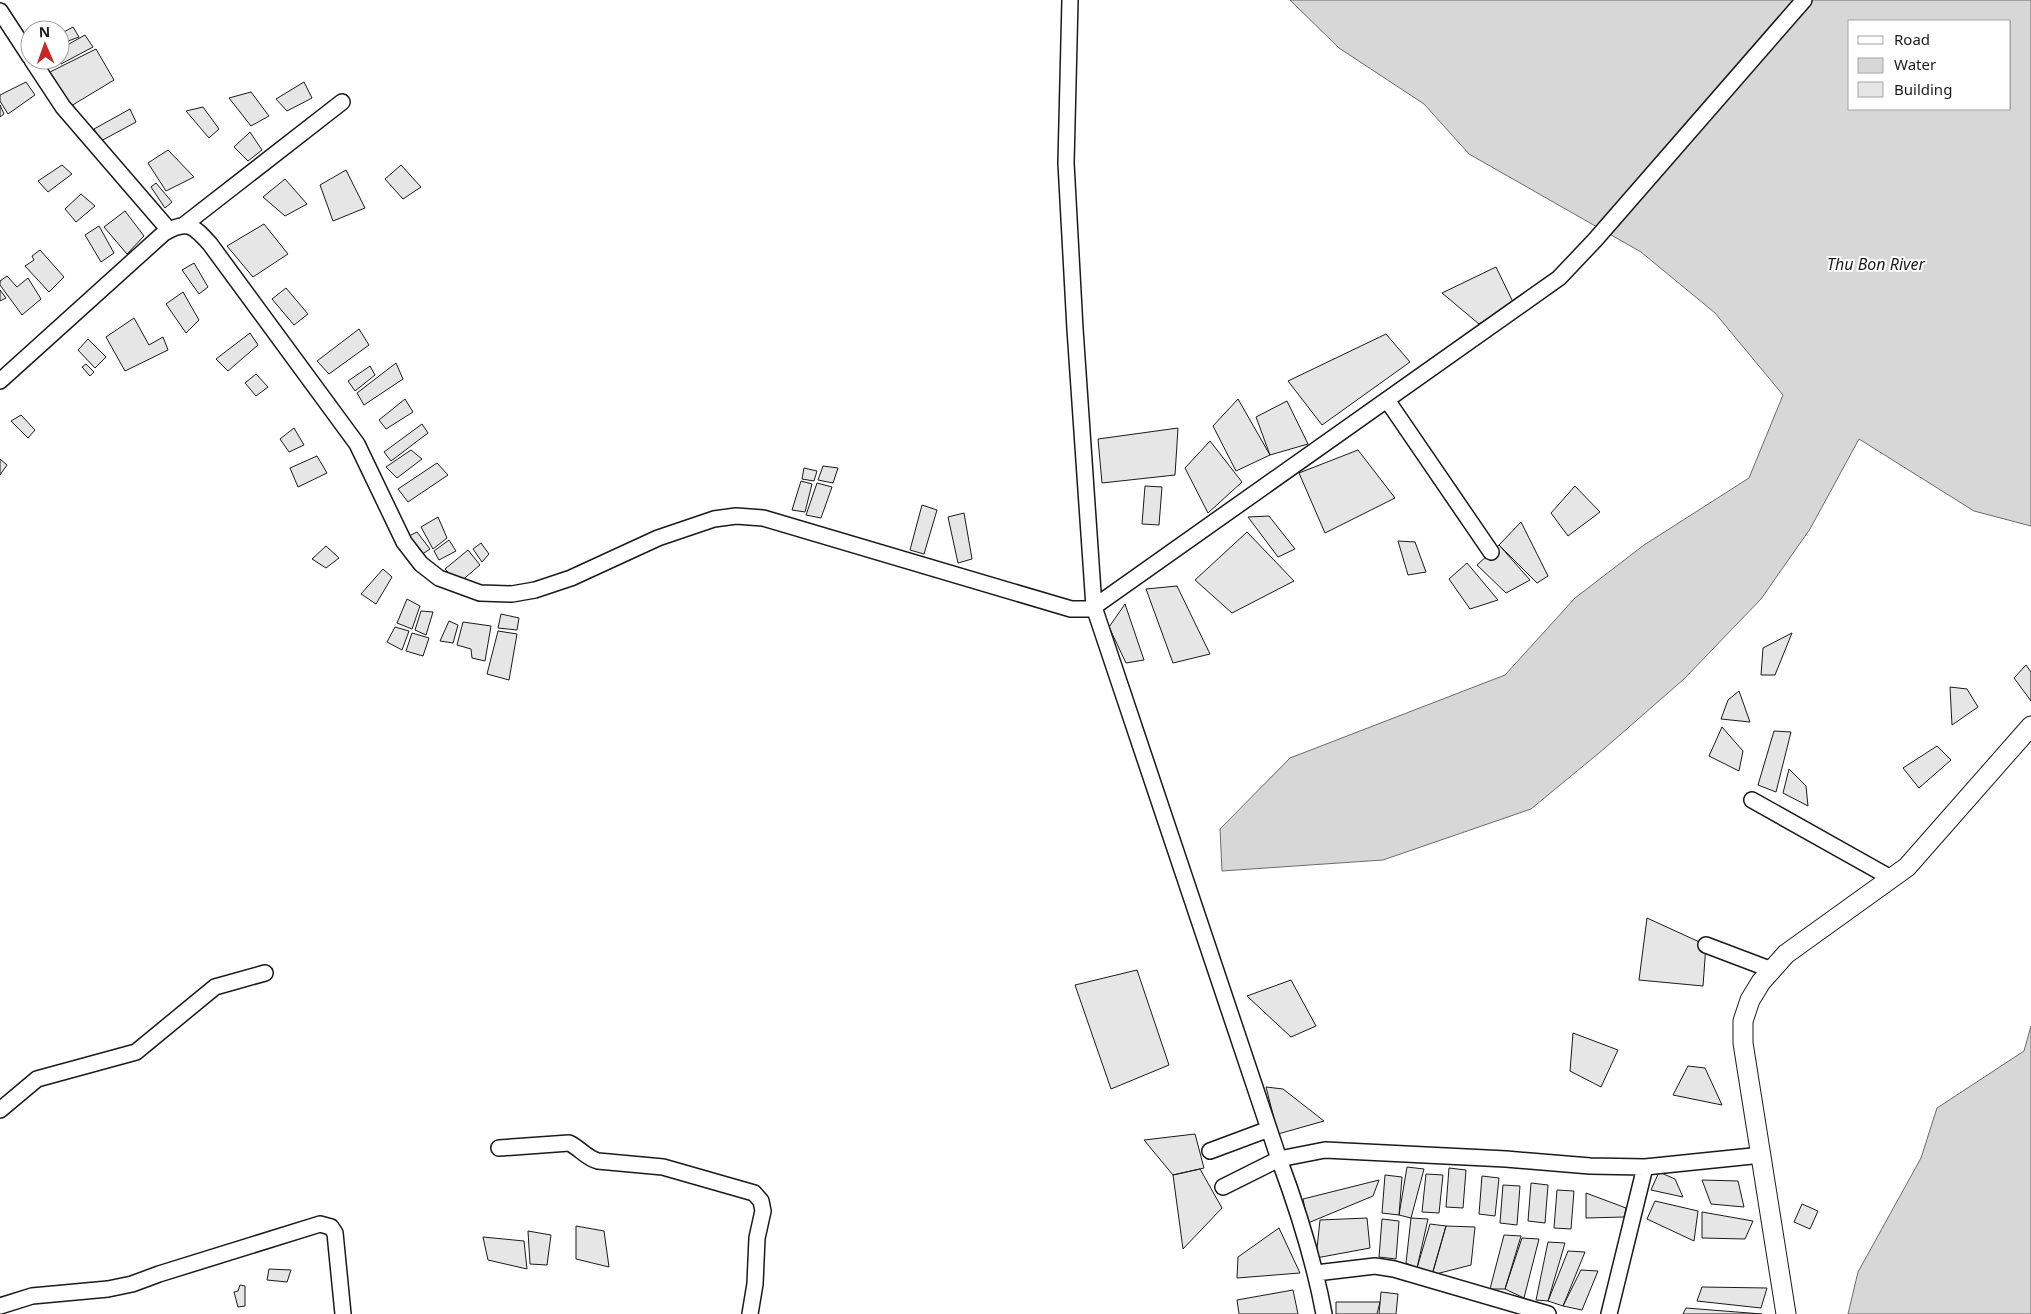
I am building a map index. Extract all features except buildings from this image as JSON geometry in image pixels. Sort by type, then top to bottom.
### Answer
[{"type":"street","points":[[1070,0],[1066,163],[1073,310],[1094,607],[1269,1129],[1298,1208],[1316,1272],[1324,1314]]},
{"type":"street","points":[[184,225],[192,226],[210,244],[358,444],[404,542],[421,564],[439,578],[480,593],[512,594],[535,590],[571,578],[658,538],[714,519],[736,516],[762,518],[1071,610],[1083,610],[1094,607],[1559,278],[1595,240],[1804,0]]},
{"type":"street","points":[[0,11],[20,42]]},
{"type":"street","points":[[39,70],[63,107],[169,230]]},
{"type":"street","points":[[0,381],[169,230],[184,225],[342,102]]},
{"type":"street","points":[[1387,400],[1491,552]]},
{"type":"street","points":[[1786,1314],[1743,1043],[1743,1021],[1750,1000],[1761,982],[1786,954],[1907,866],[2031,726]]},
{"type":"street","points":[[1752,800],[1891,878]]},
{"type":"street","points":[[1706,945],[1772,970]]},
{"type":"street","points":[[0,1110],[37,1079],[136,1052],[215,987],[265,973]]},
{"type":"street","points":[[1210,1151],[1269,1129]]},
{"type":"street","points":[[499,1148],[569,1143],[575,1145],[590,1159],[663,1167],[754,1193],[761,1201],[762,1211],[757,1238],[755,1284],[750,1314]]},
{"type":"street","points":[[1223,1187],[1279,1158],[1325,1150],[1497,1158],[1590,1166],[1645,1167],[1762,1155]]},
{"type":"street","points":[[1609,1314],[1645,1167]]},
{"type":"street","points":[[0,1306],[32,1296],[108,1289],[132,1284],[320,1224],[332,1227],[335,1233],[343,1314]]},
{"type":"street","points":[[1316,1272],[1375,1266],[1394,1269],[1548,1314]]},
{"type":"water","name":"Thu Bon River","points":[[1290,0],[2031,0],[2031,526],[1974,511],[1859,439],[1810,529],[1761,599],[1684,679],[1531,809],[1383,860],[1222,871],[1220,829],[1290,758],[1505,675],[1575,598],[1644,545],[1749,478],[1783,395],[1715,313],[1641,252],[1469,154],[1424,104],[1339,48]]},
{"type":"water","points":[[2031,1026],[2031,1314],[1848,1314],[1858,1272],[1921,1158],[1937,1108],[2024,1051]]}]
